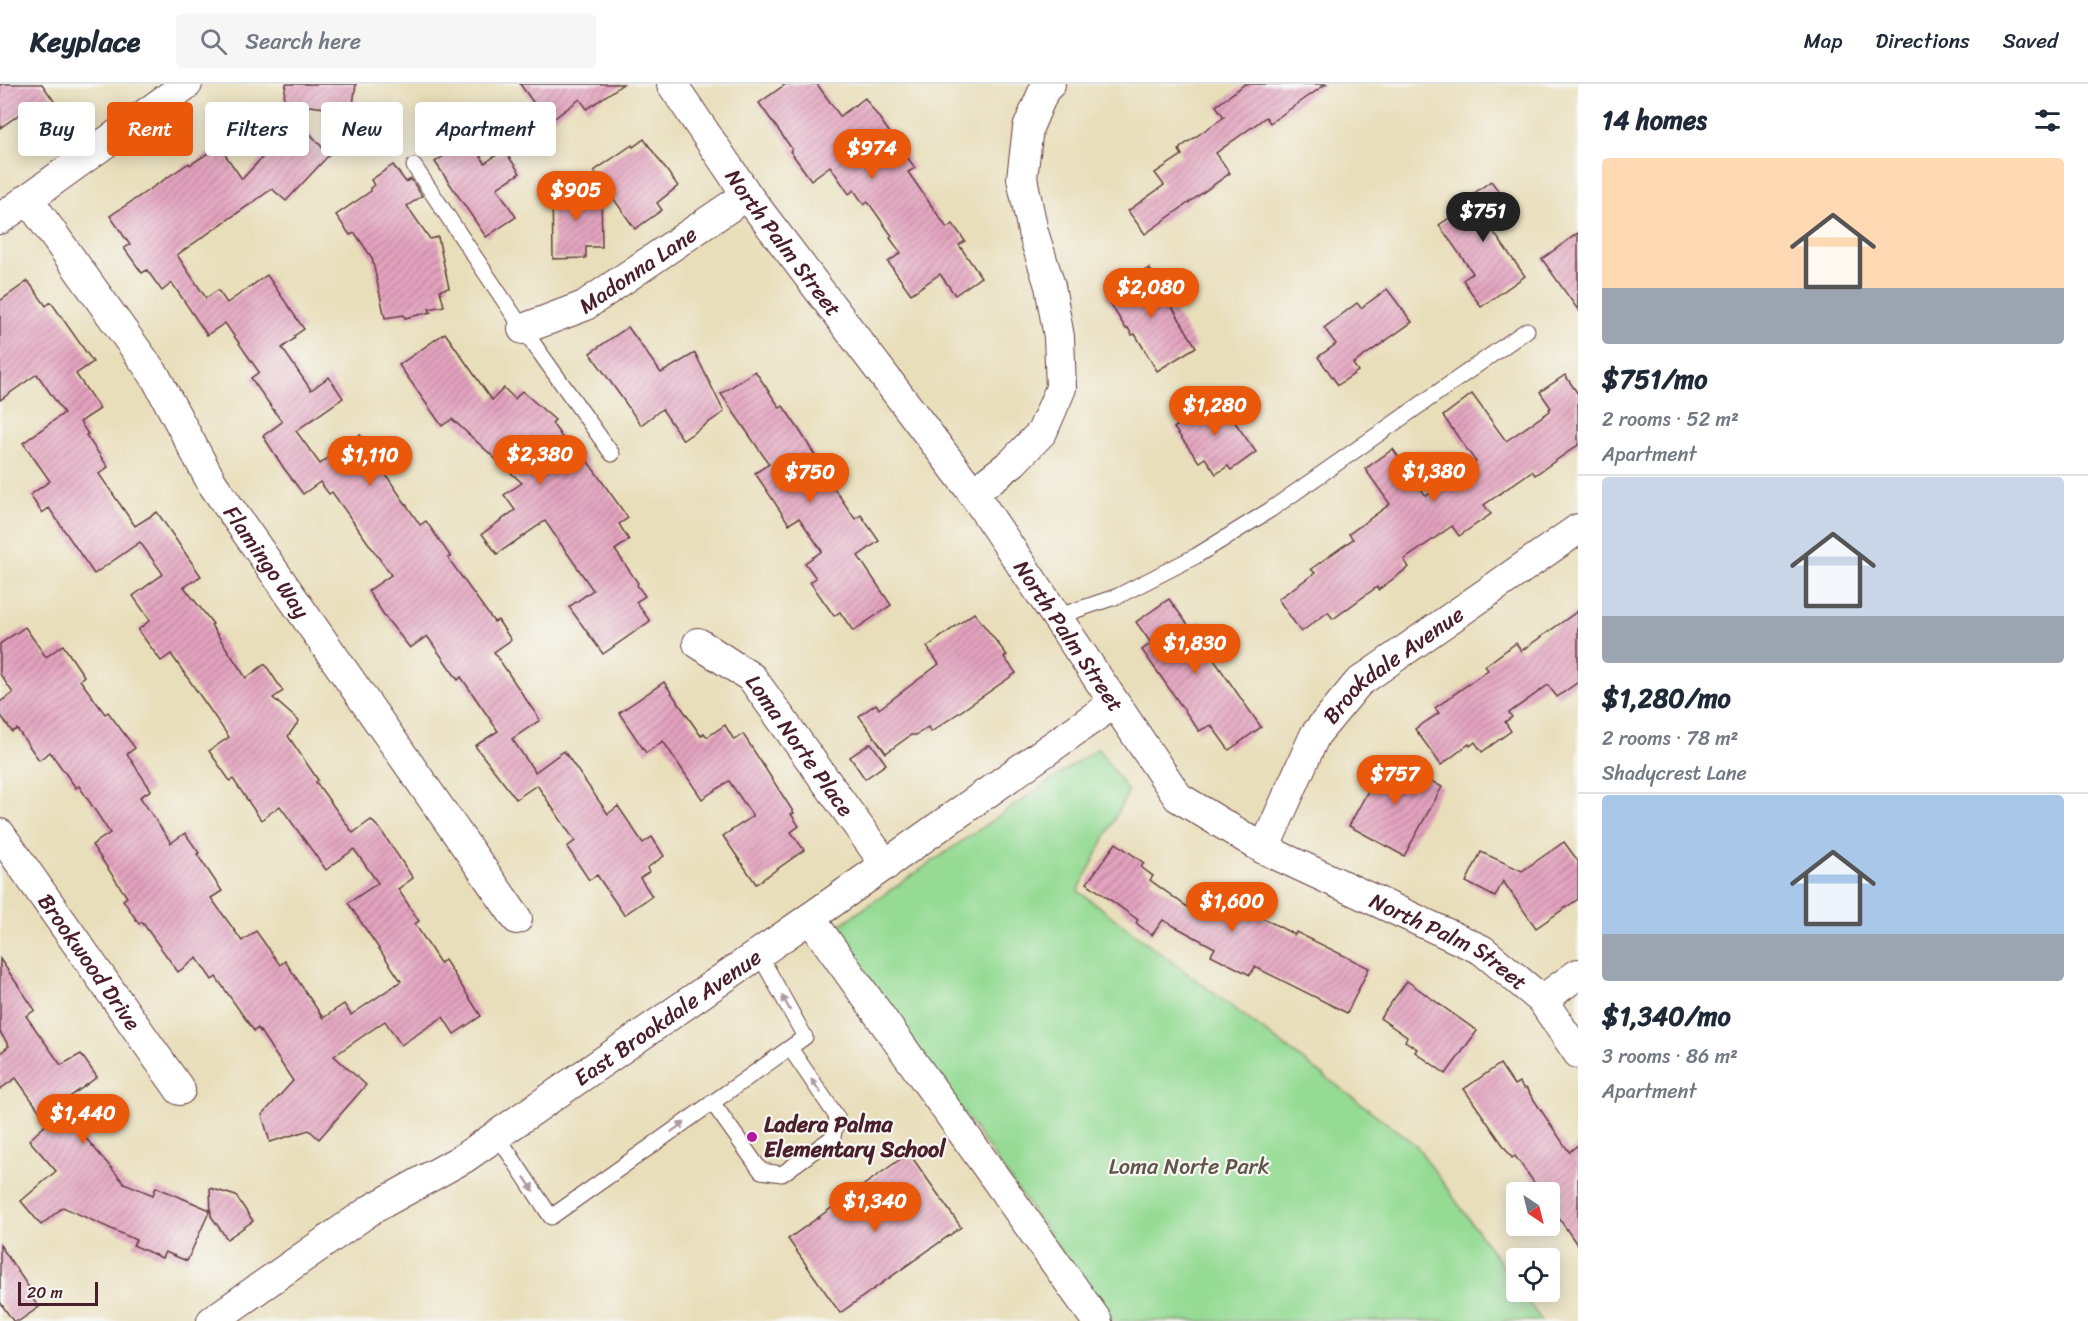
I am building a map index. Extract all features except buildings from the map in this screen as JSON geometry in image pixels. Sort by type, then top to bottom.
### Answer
[{"type":"street","points":[[0,219],[187,84]]},
{"type":"street","name":"North Palm Street","points":[[672,84],[747,195],[973,493],[1178,797],[1264,849],[1482,950],[1542,1000],[1578,1053]]},
{"type":"street","points":[[973,493],[1013,462],[1042,432],[1061,388],[1059,337],[1050,286],[1033,232],[1022,178],[1028,128],[1044,90],[1050,84]]},
{"type":"street","name":"Madonna Lane","points":[[524,329],[584,306],[747,195]]},
{"type":"street","name":"Flamingo Way","points":[[28,199],[155,376],[212,483],[517,919]]},
{"type":"street","name":"Brookdale Avenue","points":[[1264,849],[1316,735],[1358,683],[1578,529]]},
{"type":"street","name":"Loma Norte Place","points":[[698,643],[752,678],[886,865]]},
{"type":"street","name":"East Brookdale Avenue","points":[[212,1321],[372,1209],[464,1158],[759,954],[1114,703]]},
{"type":"street","name":"Brookwood Drive","points":[[0,834],[180,1089]]},
{"type":"street","points":[[810,918],[1097,1321]]},
{"type":"street","points":[[1542,1000],[1578,974]]},
{"type":"lane","points":[[414,166],[612,454]]},
{"type":"lane","points":[[1056,617],[1118,596],[1196,556],[1270,510],[1527,330]]},
{"type":"lane","points":[[497,1135],[551,1217],[805,1037],[759,954]]},
{"type":"lane","points":[[712,1102],[761,1171],[782,1174],[833,1137],[837,1117],[790,1048]]},
{"type":"green space","name":"Loma Norte Park","points":[[1098,748],[1128,792],[1078,891],[1416,1145],[1506,1271],[1506,1302],[1528,1302],[1542,1321],[1110,1321],[834,929]]},
{"type":"place","name":"Ladera Palma Elementary School","points":[[752,1137]]}]
